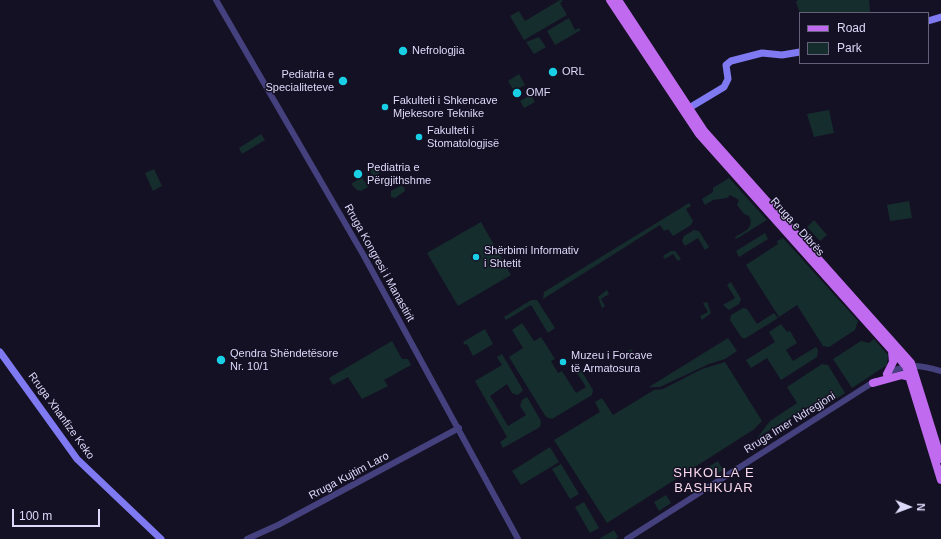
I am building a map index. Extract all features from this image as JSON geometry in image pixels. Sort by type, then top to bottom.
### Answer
[{"type":"main road","name":"Rruga e Dibrës","points":[[610,0],[700,134],[892,351],[909,366],[910,377],[941,480]]},
{"type":"main road","name":"Rruga e Dibrës","points":[[618,0],[689,108],[710,137],[909,366],[941,459]]},
{"type":"main road","points":[[929,21],[941,17]]},
{"type":"main road","points":[[689,108],[724,87],[728,79],[726,65],[731,61],[762,53],[782,55],[799,52]]},
{"type":"main road","points":[[887,374],[894,362],[892,351]]},
{"type":"main road","name":"Rruga Xhanfize Keko","points":[[0,352],[77,459],[102,485],[161,539]]},
{"type":"main road","points":[[872,383],[902,375],[910,377]]},
{"type":"street","name":"Rruga Kongresi i Manastirit","points":[[216,0],[364,256],[459,428],[518,539]]},
{"type":"street","points":[[909,366],[941,371]]},
{"type":"street","name":"Rruga Imer Ndregjoni","points":[[627,539],[872,383],[887,374],[909,366]]},
{"type":"street","name":"Rruga Kujtim Laro","points":[[247,539],[278,525],[459,428]]},
{"type":"green space","points":[[560,0],[563,1],[560,3],[567,15],[524,40],[510,16],[519,11],[525,21]]},
{"type":"green space","points":[[798,0],[869,0],[870,12],[800,12],[796,2]]},
{"type":"green space","points":[[569,18],[575,30],[579,28],[581,30],[555,45],[547,31]]},
{"type":"green space","points":[[539,37],[546,47],[534,54],[526,42]]},
{"type":"green space","points":[[519,74],[525,85],[514,91],[508,81]]},
{"type":"green space","points":[[531,95],[535,102],[524,108],[520,101]]},
{"type":"green space","points":[[829,110],[834,133],[814,137],[807,114]]},
{"type":"green space","points":[[261,134],[265,140],[242,154],[239,148]]},
{"type":"green space","points":[[375,166],[380,171],[375,176],[370,171]]},
{"type":"green space","points":[[154,169],[162,186],[153,191],[145,173]]},
{"type":"green space","points":[[362,177],[368,187],[361,191],[357,190],[351,184]]},
{"type":"green space","points":[[729,178],[767,220],[736,239],[735,237],[748,229],[751,224],[749,216],[744,214],[737,205],[739,200],[730,195],[727,198],[713,200],[705,205],[702,199],[713,192],[713,188]]},
{"type":"green space","points":[[400,186],[404,187],[405,191],[395,198],[391,197],[391,191]]},
{"type":"green space","points":[[909,201],[912,218],[890,221],[887,205]]},
{"type":"green space","points":[[689,203],[691,206],[686,209],[693,221],[691,225],[673,236],[668,229],[664,231],[660,225],[543,299],[544,292]]},
{"type":"green space","points":[[814,220],[827,235],[820,241],[807,227]]},
{"type":"green space","points":[[481,222],[511,275],[458,306],[427,253]]},
{"type":"green space","points":[[694,230],[699,231],[709,247],[705,250],[698,238],[685,246],[682,241],[684,236]]},
{"type":"green space","points":[[765,233],[768,239],[739,257],[736,251]]},
{"type":"green space","points":[[783,238],[858,321],[855,330],[829,347],[823,346],[797,305],[779,317],[746,265],[778,244],[777,241]]},
{"type":"green space","points":[[671,251],[675,251],[681,259],[678,261],[673,254],[665,259],[663,256]]},
{"type":"green space","points":[[731,282],[741,299],[739,304],[729,310],[723,305],[735,298],[727,285]]},
{"type":"green space","points":[[607,290],[609,294],[601,299],[605,306],[602,308],[598,297]]},
{"type":"green space","points":[[531,300],[537,300],[555,328],[548,333],[531,305],[506,320],[504,317]]},
{"type":"green space","points":[[707,302],[711,313],[702,320],[700,316],[708,312],[703,303]]},
{"type":"green space","points":[[743,308],[747,309],[757,324],[774,313],[778,318],[746,338],[742,338],[730,320],[731,315]]},
{"type":"green space","points":[[522,323],[534,341],[541,337],[555,359],[551,361],[558,373],[562,371],[576,393],[586,387],[572,365],[576,362],[593,390],[592,395],[552,419],[546,417],[509,357],[523,348],[512,330]]},
{"type":"green space","points":[[781,324],[787,332],[790,331],[797,343],[786,350],[793,361],[816,347],[818,350],[817,357],[781,380],[767,358],[751,368],[746,360],[775,342],[769,332]]},
{"type":"green space","points":[[485,329],[493,344],[473,356],[467,344],[465,345],[463,342]]},
{"type":"green space","points":[[728,338],[737,351],[725,359],[709,364],[660,387],[649,387]]},
{"type":"green space","points":[[874,339],[888,355],[887,365],[852,388],[833,359],[861,341],[869,343]]},
{"type":"green space","points":[[392,341],[402,359],[408,359],[411,365],[384,380],[388,386],[362,399],[348,377],[333,385],[329,378]]},
{"type":"green space","points":[[631,349],[636,356],[644,351],[646,354],[635,360],[628,351]]},
{"type":"green space","points":[[502,354],[523,390],[518,395],[512,393],[507,384],[490,396],[508,426],[526,415],[520,406],[522,400],[527,397],[541,421],[540,427],[503,448],[500,442],[507,437],[475,381],[502,365],[497,357]]},
{"type":"green space","points":[[725,362],[762,421],[753,430],[607,523],[554,440],[600,412],[595,402],[602,398],[613,415],[654,390],[663,389],[702,369]]},
{"type":"green space","points":[[822,364],[828,365],[845,393],[814,413],[811,407],[807,407],[757,438],[770,421],[797,403],[787,387]]},
{"type":"green space","points":[[550,447],[559,462],[521,485],[512,471]]},
{"type":"green space","points":[[718,461],[723,470],[712,477],[708,467]]},
{"type":"green space","points":[[561,464],[579,494],[570,499],[552,469]]},
{"type":"green space","points":[[666,495],[671,503],[659,511],[654,502]]},
{"type":"green space","points":[[584,502],[599,528],[590,533],[575,507]]},
{"type":"green space","points":[[614,530],[618,537],[615,539],[599,539]]},
{"type":"place","name":"Nefrologjia","points":[[403,51]]},
{"type":"place","name":"ORL","points":[[553,72]]},
{"type":"place","name":"Pediatria e Specialiteteve","points":[[343,81]]},
{"type":"place","name":"OMF","points":[[517,93]]},
{"type":"place","name":"Fakulteti i Shkencave Mjekesore Teknike","points":[[385,107]]},
{"type":"place","name":"Fakulteti i Stomatologjisë","points":[[419,137]]},
{"type":"place","name":"Pediatria e Përgjithshme","points":[[358,174]]},
{"type":"place","name":"Shërbimi Informativ i Shtetit","points":[[476,257]]},
{"type":"place","name":"Qendra Shëndetësore Nr. 10/1","points":[[221,360]]},
{"type":"place","name":"Muzeu i Forcave të Armatosura","points":[[563,362]]},
{"type":"district","name":"SHKOLLA E BASHKUAR","points":[[714,480]]}]
